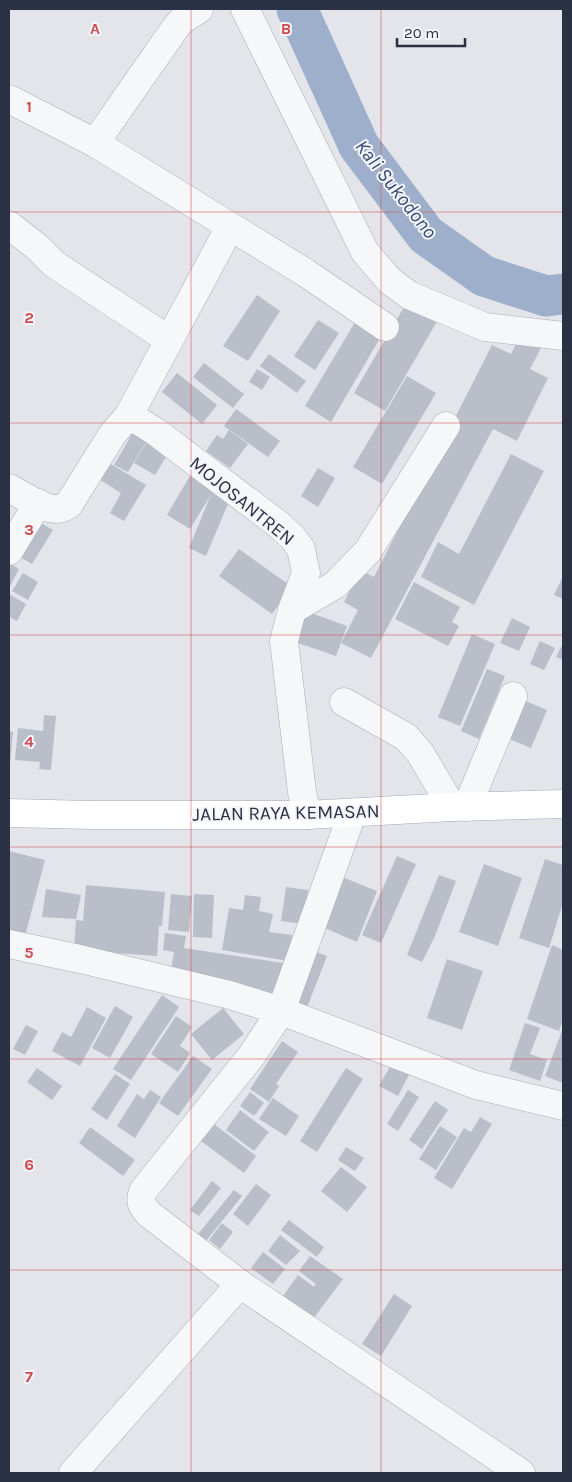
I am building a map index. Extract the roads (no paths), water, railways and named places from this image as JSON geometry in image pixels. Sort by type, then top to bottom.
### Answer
[{"type":"main road","name":"JALAN RAYA KEMASAN","points":[[9,813],[307,816],[459,807],[563,804]]},
{"type":"street","points":[[95,143],[176,27],[182,20],[199,9]]},
{"type":"street","points":[[245,9],[365,252],[390,281],[408,295],[485,327],[563,336]]},
{"type":"street","points":[[9,99],[95,143],[306,273],[384,328]]},
{"type":"street","points":[[9,225],[37,247],[54,264],[169,340]]},
{"type":"street","points":[[9,488],[54,509],[60,509],[68,504],[120,425],[169,340],[230,227]]},
{"type":"street","name":"MOJOSANTREN","points":[[120,425],[156,432],[278,524],[293,538],[301,550],[306,573],[292,610],[284,641],[302,792],[307,816]]},
{"type":"street","points":[[292,610],[335,585],[368,550],[446,426]]},
{"type":"street","points":[[9,551],[38,503]]},
{"type":"street","points":[[344,702],[406,737],[420,753],[459,807],[513,696]]},
{"type":"street","points":[[352,814],[281,1011],[252,1055],[143,1191],[140,1198],[141,1204],[149,1214],[240,1284],[521,1473]]},
{"type":"street","points":[[9,944],[202,989],[281,1011],[476,1085],[563,1106]]},
{"type":"street","points":[[73,1473],[240,1284]]},
{"type":"waterway","name":"Kali Sukodono","points":[[297,9],[359,146],[426,235],[484,276],[546,296],[563,294]]}]
